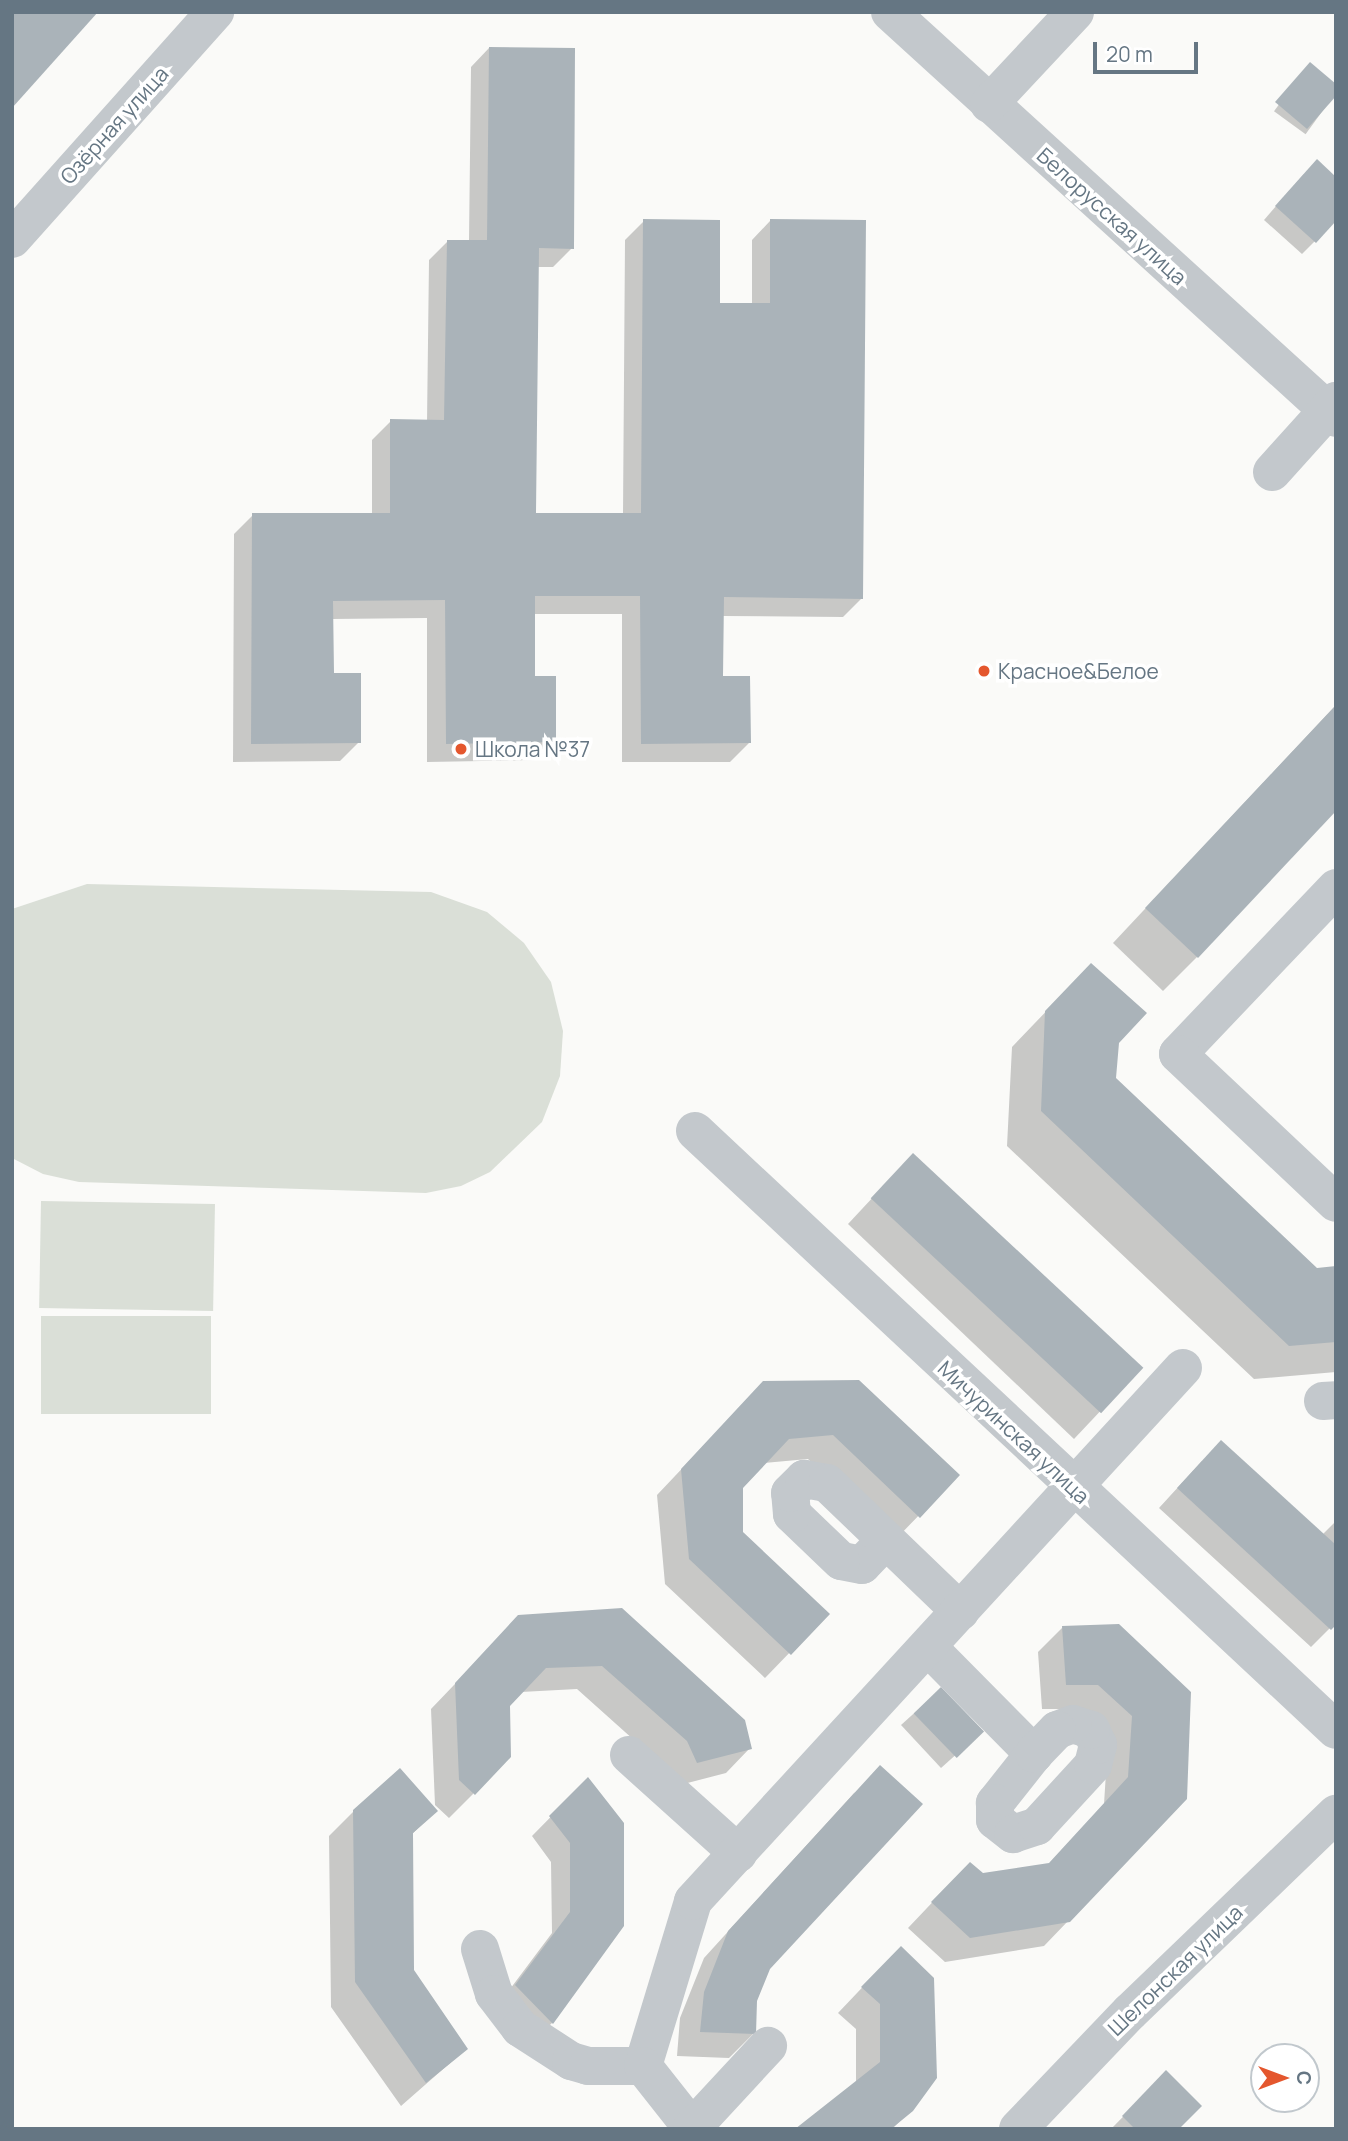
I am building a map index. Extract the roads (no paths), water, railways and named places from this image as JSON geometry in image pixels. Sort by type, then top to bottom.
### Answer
[{"type":"street","name":"Озёрная улица","points":[[12,239],[215,12]]},
{"type":"street","name":"Белорусская улица","points":[[890,12],[989,104],[1333,410]]},
{"type":"street","points":[[989,104],[1074,12]]},
{"type":"street","points":[[1272,472],[1333,410]]},
{"type":"street","points":[[1336,888],[1178,1054],[1336,1203]]},
{"type":"street","name":"Мичуринская улица","points":[[695,1131],[1073,1488],[1336,1730]]},
{"type":"street","points":[[643,2066],[694,1901],[1183,1368]]},
{"type":"street","points":[[886,1541],[960,1611]]},
{"type":"street","points":[[928,1647],[1034,1754]]},
{"type":"street","points":[[629,1755],[738,1853]]},
{"type":"street","name":"Шелонская улица","points":[[1018,2129],[1130,2012],[1336,1814]]},
{"type":"street","points":[[480,1949],[495,1994],[520,2028],[538,2042],[557,2055],[588,2066],[643,2066]]},
{"type":"street","points":[[643,2066],[692,2128],[768,2046]]},
{"type":"place","name":"Красное&Белое","points":[[984,671]]},
{"type":"place","name":"Школа №37","points":[[461,749]]}]
